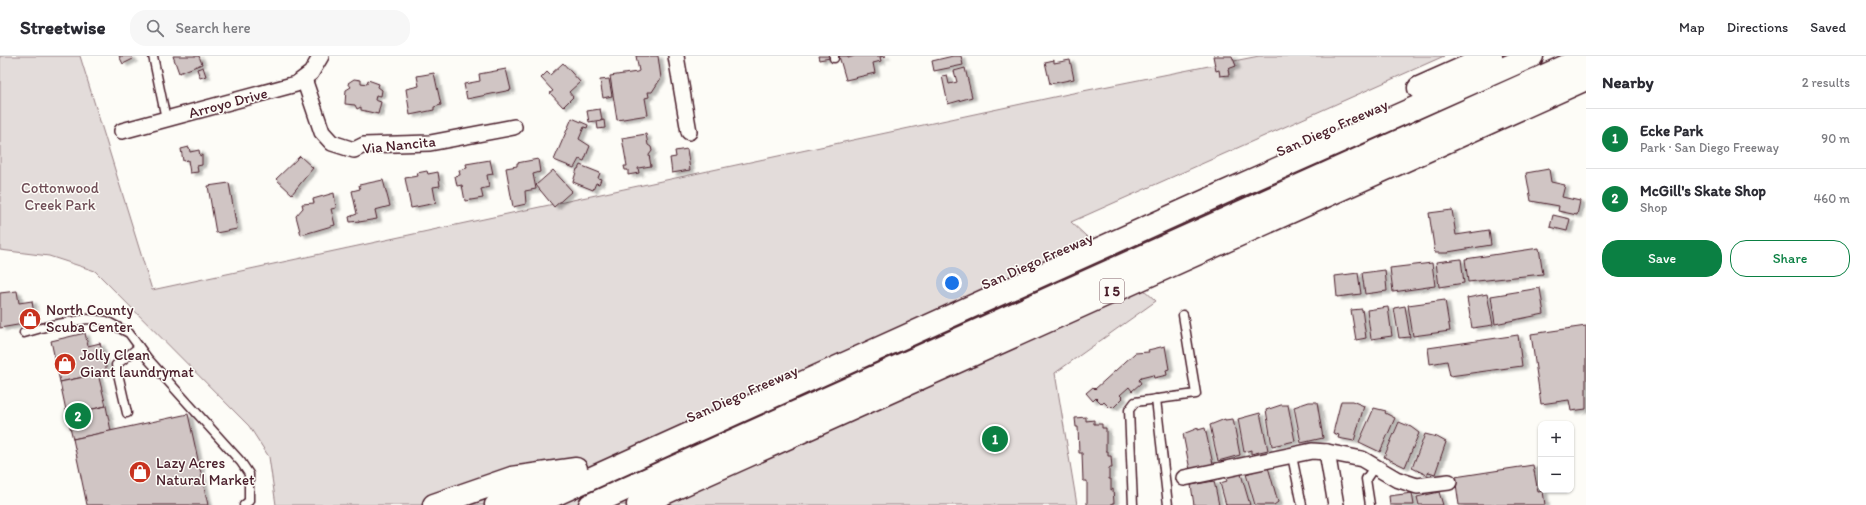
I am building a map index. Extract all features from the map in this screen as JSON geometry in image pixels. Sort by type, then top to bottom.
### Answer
[{"type":"highway","name":"San Diego Freeway","points":[[496,505],[1491,56]]},
{"type":"highway","points":[[532,505],[1237,186],[1532,56]]},
{"type":"highway","points":[[590,505],[1586,57]]},
{"type":"highway","name":"I 5","points":[[638,505],[1586,79]]},
{"type":"highway","points":[[434,505],[512,478],[576,469]]},
{"type":"street","name":"Arroyo Drive","points":[[122,131],[296,84],[311,73],[321,56]]},
{"type":"street","points":[[676,56],[689,132]]},
{"type":"street","name":"Via Nancita","points":[[304,79],[322,132],[332,143],[354,150],[364,145],[430,143],[514,127]]},
{"type":"street","points":[[1184,478],[1312,451],[1327,452],[1362,459],[1396,479],[1417,486],[1449,482]]},
{"type":"street","points":[[1327,452],[1336,505]]},
{"type":"lane","points":[[153,56],[166,119]]},
{"type":"lane","points":[[1133,505],[1128,410],[1135,402],[1196,394],[1183,315]]},
{"type":"lane","points":[[24,334],[52,325],[80,320],[106,320],[128,333],[250,474],[249,501],[244,505]]},
{"type":"lane","points":[[127,414],[116,365],[139,347]]},
{"type":"lane","points":[[1156,399],[1168,505]]},
{"type":"lane","points":[[1292,456],[1302,505]]},
{"type":"lane","points":[[1370,505],[1366,479],[1375,466]]},
{"type":"green space","name":"Cottonwood Creek Park","points":[[0,56],[80,56],[152,290],[1068,94],[1259,56],[1444,56],[1071,222],[1156,301],[1055,373],[1077,505],[276,505],[269,457],[249,426],[95,271],[49,256],[0,250]]},
{"type":"building","points":[[119,56],[131,56],[133,59],[123,64]]},
{"type":"building","points":[[173,56],[199,56],[202,64],[179,73]]},
{"type":"building","points":[[636,56],[658,56],[661,78],[652,92],[648,92],[649,97],[645,98],[648,115],[617,120],[610,76],[639,71]]},
{"type":"building","points":[[818,56],[829,56],[830,58],[819,60]]},
{"type":"building","points":[[839,56],[848,56],[848,58],[855,56],[886,56],[880,57],[881,61],[873,63],[875,73],[846,80]]},
{"type":"building","points":[[953,56],[961,56],[963,65],[934,71],[932,61]]},
{"type":"building","points":[[1213,56],[1232,56],[1236,66],[1228,69],[1229,75],[1220,76],[1219,70],[1216,71]]},
{"type":"building","points":[[1054,60],[1054,63],[1070,60],[1074,79],[1050,84],[1045,62]]},
{"type":"building","points":[[563,63],[580,82],[569,92],[573,97],[563,107],[550,93],[553,91],[541,78],[547,72],[550,75]]},
{"type":"building","points":[[203,67],[206,76],[200,78],[197,69]]},
{"type":"building","points":[[965,68],[972,97],[948,104],[942,76],[947,75],[949,84],[957,82],[954,71]]},
{"type":"building","points":[[506,69],[511,90],[467,99],[464,84],[480,81],[479,74]]},
{"type":"building","points":[[434,73],[441,105],[434,107],[434,110],[410,115],[406,89],[419,86],[417,76]]},
{"type":"building","points":[[354,79],[361,80],[361,83],[367,84],[368,80],[379,84],[378,87],[382,90],[381,96],[376,95],[375,100],[381,102],[378,114],[361,110],[361,107],[357,109],[355,105],[345,104],[346,90],[351,87],[348,83]]},
{"type":"building","points":[[609,79],[612,96],[603,98],[600,80]]},
{"type":"building","points":[[600,109],[602,120],[589,122],[587,111]]},
{"type":"building","points":[[572,118],[588,125],[587,128],[584,127],[579,139],[590,146],[584,161],[579,159],[574,168],[554,160]]},
{"type":"building","points":[[604,120],[605,128],[598,129],[597,122]]},
{"type":"building","points":[[646,134],[648,145],[651,147],[652,151],[649,155],[651,166],[638,168],[639,173],[628,175],[628,170],[625,170],[624,166],[627,166],[622,138]]},
{"type":"building","points":[[189,147],[190,152],[199,150],[200,156],[202,155],[202,165],[197,166],[198,172],[190,173],[188,160],[183,161],[181,149]]},
{"type":"building","points":[[687,149],[690,170],[672,173],[670,158],[676,157],[675,151]]},
{"type":"building","points":[[300,156],[313,168],[292,194],[276,179]]},
{"type":"building","points":[[538,159],[540,172],[533,174],[536,189],[525,191],[526,204],[513,207],[506,168],[517,166],[517,163]]},
{"type":"building","points":[[490,160],[493,174],[487,175],[489,187],[481,189],[483,198],[465,201],[462,185],[457,186],[455,176],[460,175],[459,170],[467,168],[466,164]]},
{"type":"building","points":[[580,165],[600,173],[598,178],[601,179],[599,184],[596,183],[593,190],[573,182],[577,169]]},
{"type":"building","points":[[1549,169],[1551,182],[1565,185],[1562,197],[1580,201],[1577,215],[1558,211],[1559,206],[1531,201],[1526,173]]},
{"type":"building","points":[[553,170],[572,191],[554,207],[536,185]]},
{"type":"building","points":[[427,171],[428,174],[438,172],[440,186],[433,187],[436,203],[411,208],[405,178],[418,176],[417,173]]},
{"type":"building","points":[[383,180],[390,206],[375,210],[377,219],[350,222],[349,217],[357,214],[352,191],[360,189],[359,185]]},
{"type":"building","points":[[229,183],[237,229],[216,233],[208,186]]},
{"type":"building","points":[[334,193],[336,208],[331,209],[335,225],[301,235],[296,216],[303,208],[302,204],[314,203],[313,199]]},
{"type":"building","points":[[1452,210],[1456,235],[1489,230],[1491,245],[1448,253],[1435,253],[1429,213]]},
{"type":"building","points":[[1553,215],[1570,219],[1567,231],[1550,227]]},
{"type":"building","points":[[1539,248],[1543,274],[1468,282],[1465,259]]},
{"type":"building","points":[[1461,259],[1464,283],[1439,287],[1436,262]]},
{"type":"building","points":[[1432,263],[1435,286],[1393,292],[1390,268]]},
{"type":"building","points":[[1385,270],[1387,291],[1365,294],[1362,273]]},
{"type":"building","points":[[1358,273],[1361,294],[1337,297],[1335,276]]},
{"type":"building","points":[[1540,288],[1544,314],[1495,324],[1491,296]]},
{"type":"building","points":[[17,291],[19,303],[32,301],[35,322],[0,328],[0,293]]},
{"type":"building","points":[[1487,294],[1493,325],[1472,328],[1467,298]]},
{"type":"building","points":[[1445,300],[1450,331],[1413,336],[1408,305]]},
{"type":"building","points":[[1405,306],[1410,337],[1399,338],[1394,308]]},
{"type":"building","points":[[1388,307],[1392,336],[1371,339],[1367,310]]},
{"type":"building","points":[[1362,309],[1366,338],[1356,340],[1351,310]]},
{"type":"building","points":[[1586,326],[1586,409],[1571,411],[1569,400],[1541,404],[1531,334]]},
{"type":"building","points":[[85,333],[88,346],[100,343],[107,372],[60,382],[51,341]]},
{"type":"building","points":[[1518,335],[1522,366],[1450,376],[1447,361],[1430,364],[1428,348]]},
{"type":"building","points":[[1165,346],[1169,369],[1166,370],[1167,375],[1154,378],[1153,375],[1141,378],[1139,380],[1141,383],[1132,391],[1129,387],[1120,395],[1123,398],[1113,408],[1112,406],[1110,408],[1104,402],[1102,404],[1096,398],[1093,401],[1086,393],[1093,387],[1095,389],[1135,353],[1149,352],[1148,350]]},
{"type":"building","points":[[98,374],[106,406],[67,415],[60,382]]},
{"type":"building","points":[[1341,401],[1352,401],[1364,406],[1354,441],[1338,438],[1339,435],[1333,433]]},
{"type":"building","points":[[1309,402],[1317,402],[1323,438],[1301,443],[1294,407]]},
{"type":"building","points":[[1281,405],[1288,405],[1295,441],[1272,446],[1266,410]]},
{"type":"building","points":[[106,406],[111,431],[73,439],[67,415]]},
{"type":"building","points":[[1374,408],[1386,411],[1385,413],[1395,418],[1380,452],[1359,442]]},
{"type":"building","points":[[1260,413],[1268,450],[1251,454],[1251,450],[1244,452],[1238,419]]},
{"type":"building","name":"Lazy Acres Natural Market","points":[[188,414],[208,505],[87,505],[73,439]]},
{"type":"building","points":[[1086,417],[1086,421],[1094,420],[1094,424],[1102,424],[1102,428],[1106,428],[1106,451],[1108,451],[1108,456],[1111,456],[1112,468],[1109,468],[1109,479],[1111,479],[1111,490],[1113,489],[1114,503],[1112,503],[1112,505],[1087,505],[1087,481],[1083,481],[1082,453],[1079,453],[1078,427],[1076,427],[1075,418]]},
{"type":"building","points":[[1225,419],[1233,419],[1240,455],[1218,461],[1210,425]]},
{"type":"building","points":[[1399,422],[1411,427],[1419,433],[1405,467],[1384,457]]},
{"type":"building","points":[[1198,428],[1198,430],[1205,428],[1213,464],[1190,470],[1183,434]]},
{"type":"building","points":[[1425,434],[1437,437],[1446,442],[1435,474],[1429,472],[1427,475],[1412,468]]},
{"type":"building","points":[[1533,465],[1538,493],[1543,493],[1545,505],[1459,505],[1455,477]]},
{"type":"building","points":[[1268,467],[1278,502],[1274,505],[1255,505],[1246,474]]},
{"type":"building","points":[[1241,474],[1250,505],[1226,505],[1220,483],[1227,481],[1225,477]]},
{"type":"building","points":[[1214,481],[1219,505],[1194,505],[1191,485]]},
{"type":"building","points":[[1439,492],[1443,505],[1419,505],[1417,497]]},
{"type":"building","points":[[1412,493],[1414,505],[1390,505],[1389,496]]},
{"type":"place","name":"North County Scuba Center","points":[[30,319]]},
{"type":"place","name":"Jolly Clean Giant laundrymat","points":[[65,364]]},
{"type":"place","name":"McGill's Skate Shop","points":[[78,416]]},
{"type":"place","name":"Ecke Park","points":[[995,439]]},
{"type":"place","name":"Lazy Acres Natural Market","points":[[140,472]]}]
